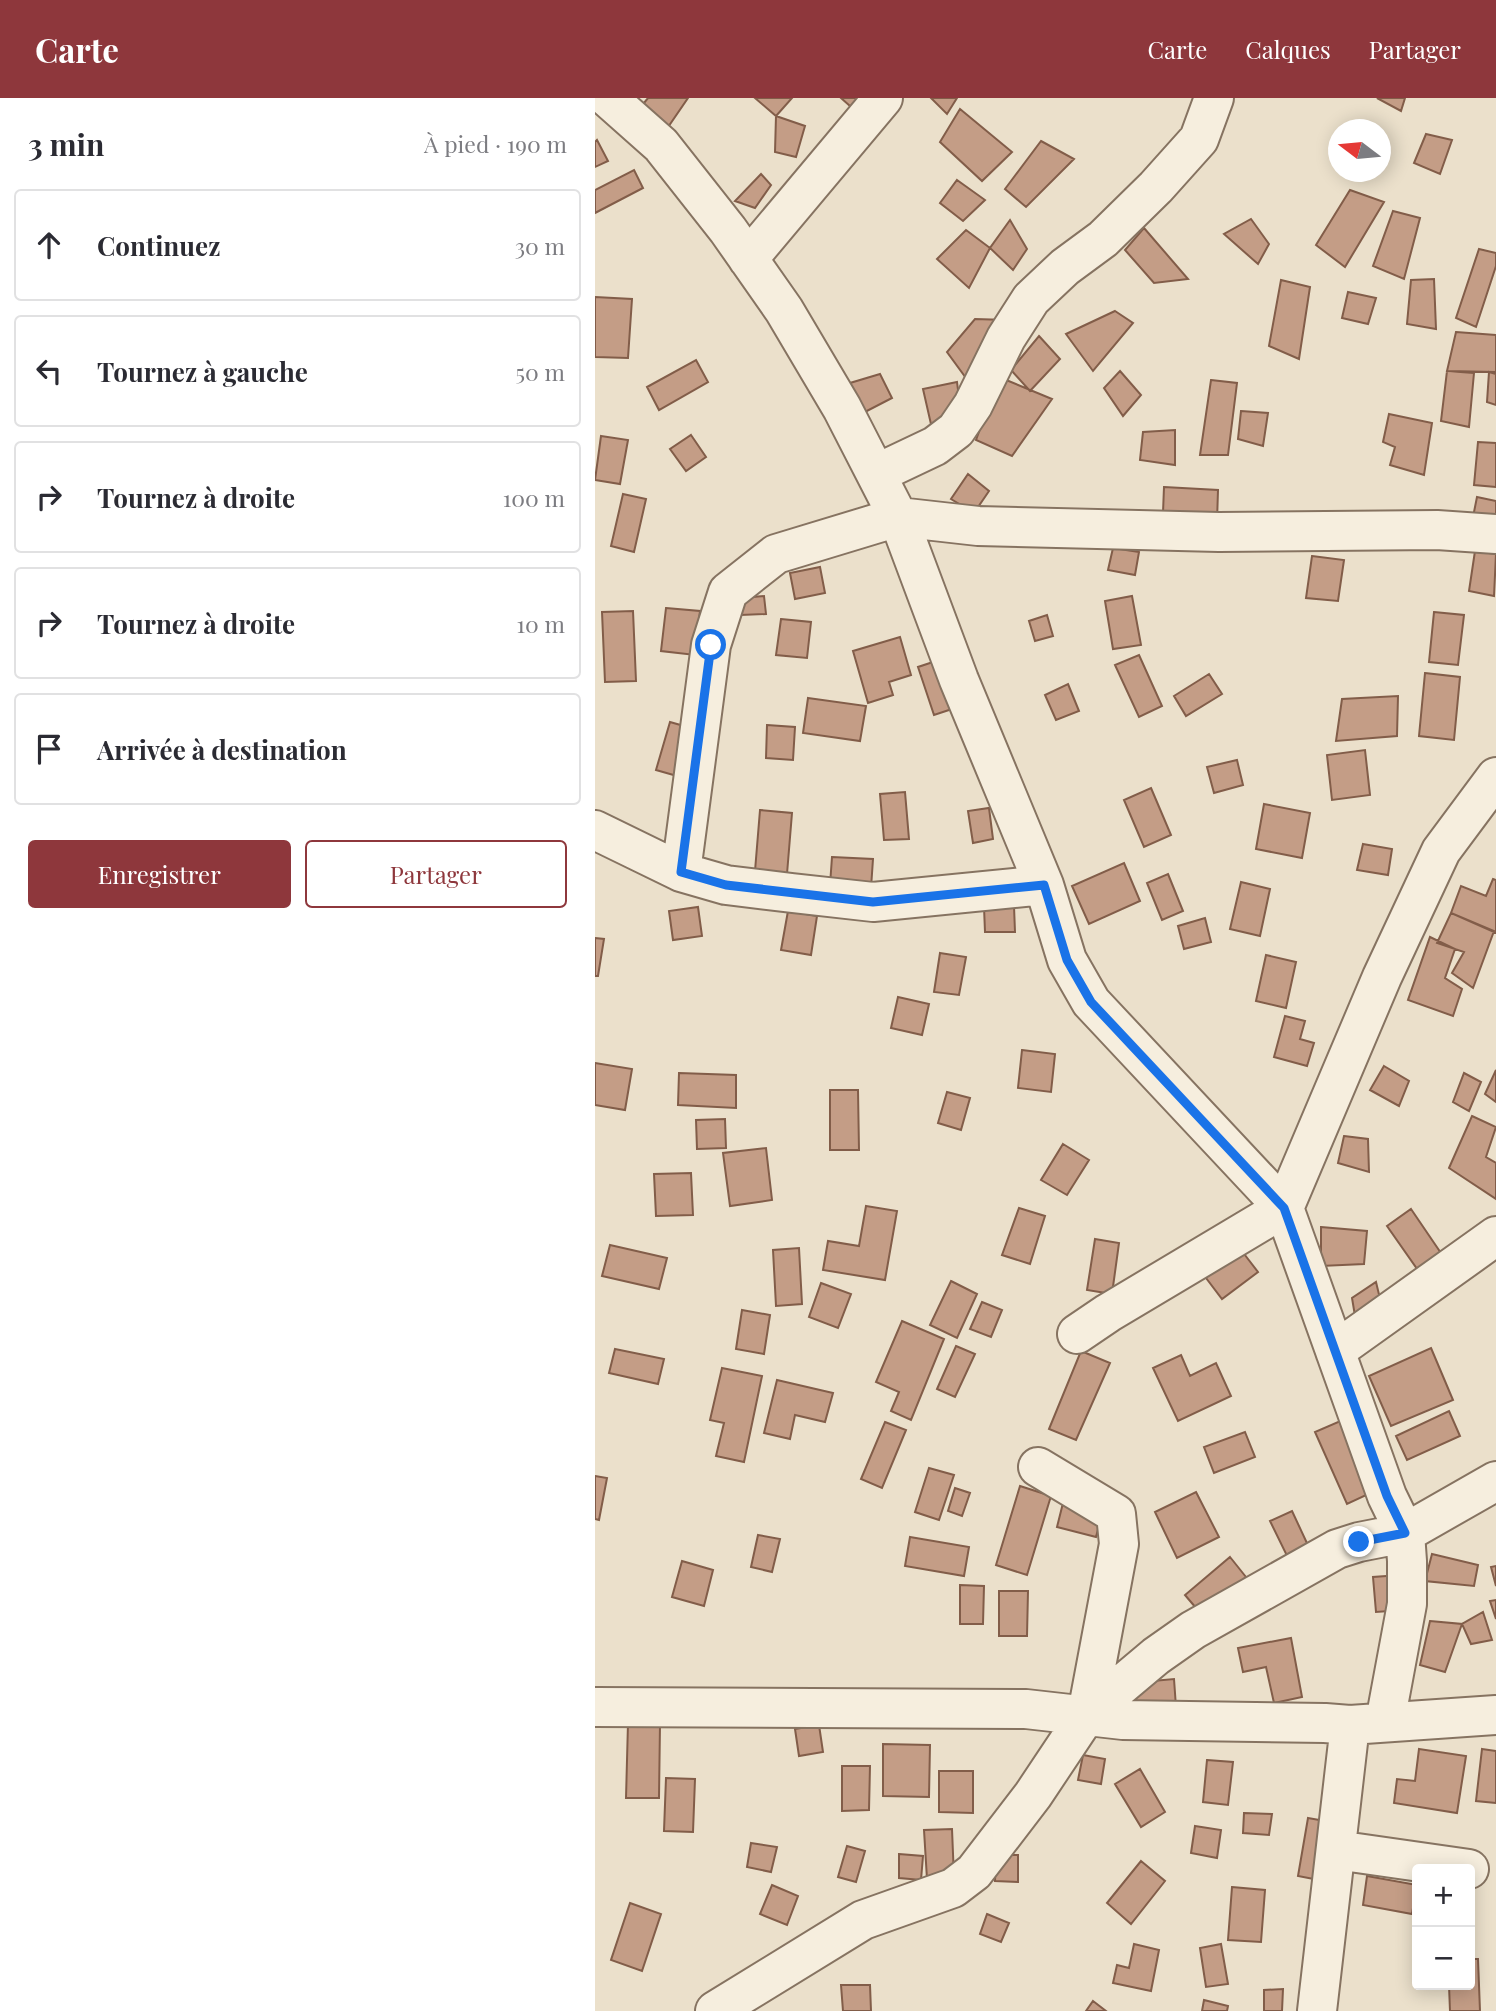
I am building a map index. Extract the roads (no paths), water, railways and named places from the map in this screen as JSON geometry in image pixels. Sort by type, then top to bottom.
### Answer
[{"type":"street","points":[[608,98],[661,145],[728,230],[784,310],[842,408],[898,517],[959,680],[1044,885],[1067,960],[1091,1002],[1284,1208],[1387,1496],[1405,1533],[1407,1604],[1367,1724],[1336,1850],[1317,2011]]},
{"type":"street","points":[[748,259],[883,98]]},
{"type":"street","points":[[876,474],[936,446],[956,430],[973,405],[1006,338],[1031,299],[1065,267],[1103,239],[1156,187],[1199,139],[1214,98]]},
{"type":"street","points":[[681,872],[711,645],[728,592],[776,554],[898,517],[978,526],[1219,532],[1437,530],[1496,534]]},
{"type":"street","points":[[1077,1334],[1284,1208],[1377,990],[1441,850],[1496,777]]},
{"type":"street","points":[[595,830],[681,872],[726,885],[873,902],[1044,885]]},
{"type":"street","points":[[1335,1351],[1496,1237]]},
{"type":"street","points":[[1038,1467],[1116,1514],[1119,1544],[1087,1714]]},
{"type":"street","points":[[715,2011],[863,1920],[953,1888],[974,1872],[1034,1795],[1087,1714],[1156,1656],[1193,1630],[1337,1549],[1405,1533],[1496,1481]]},
{"type":"street","points":[[595,1707],[1026,1709],[1123,1720],[1367,1724],[1496,1715]]},
{"type":"street","points":[[1336,1850],[1434,1864]]},
{"type":"street","points":[[1475,1870],[1496,1873]]}]
